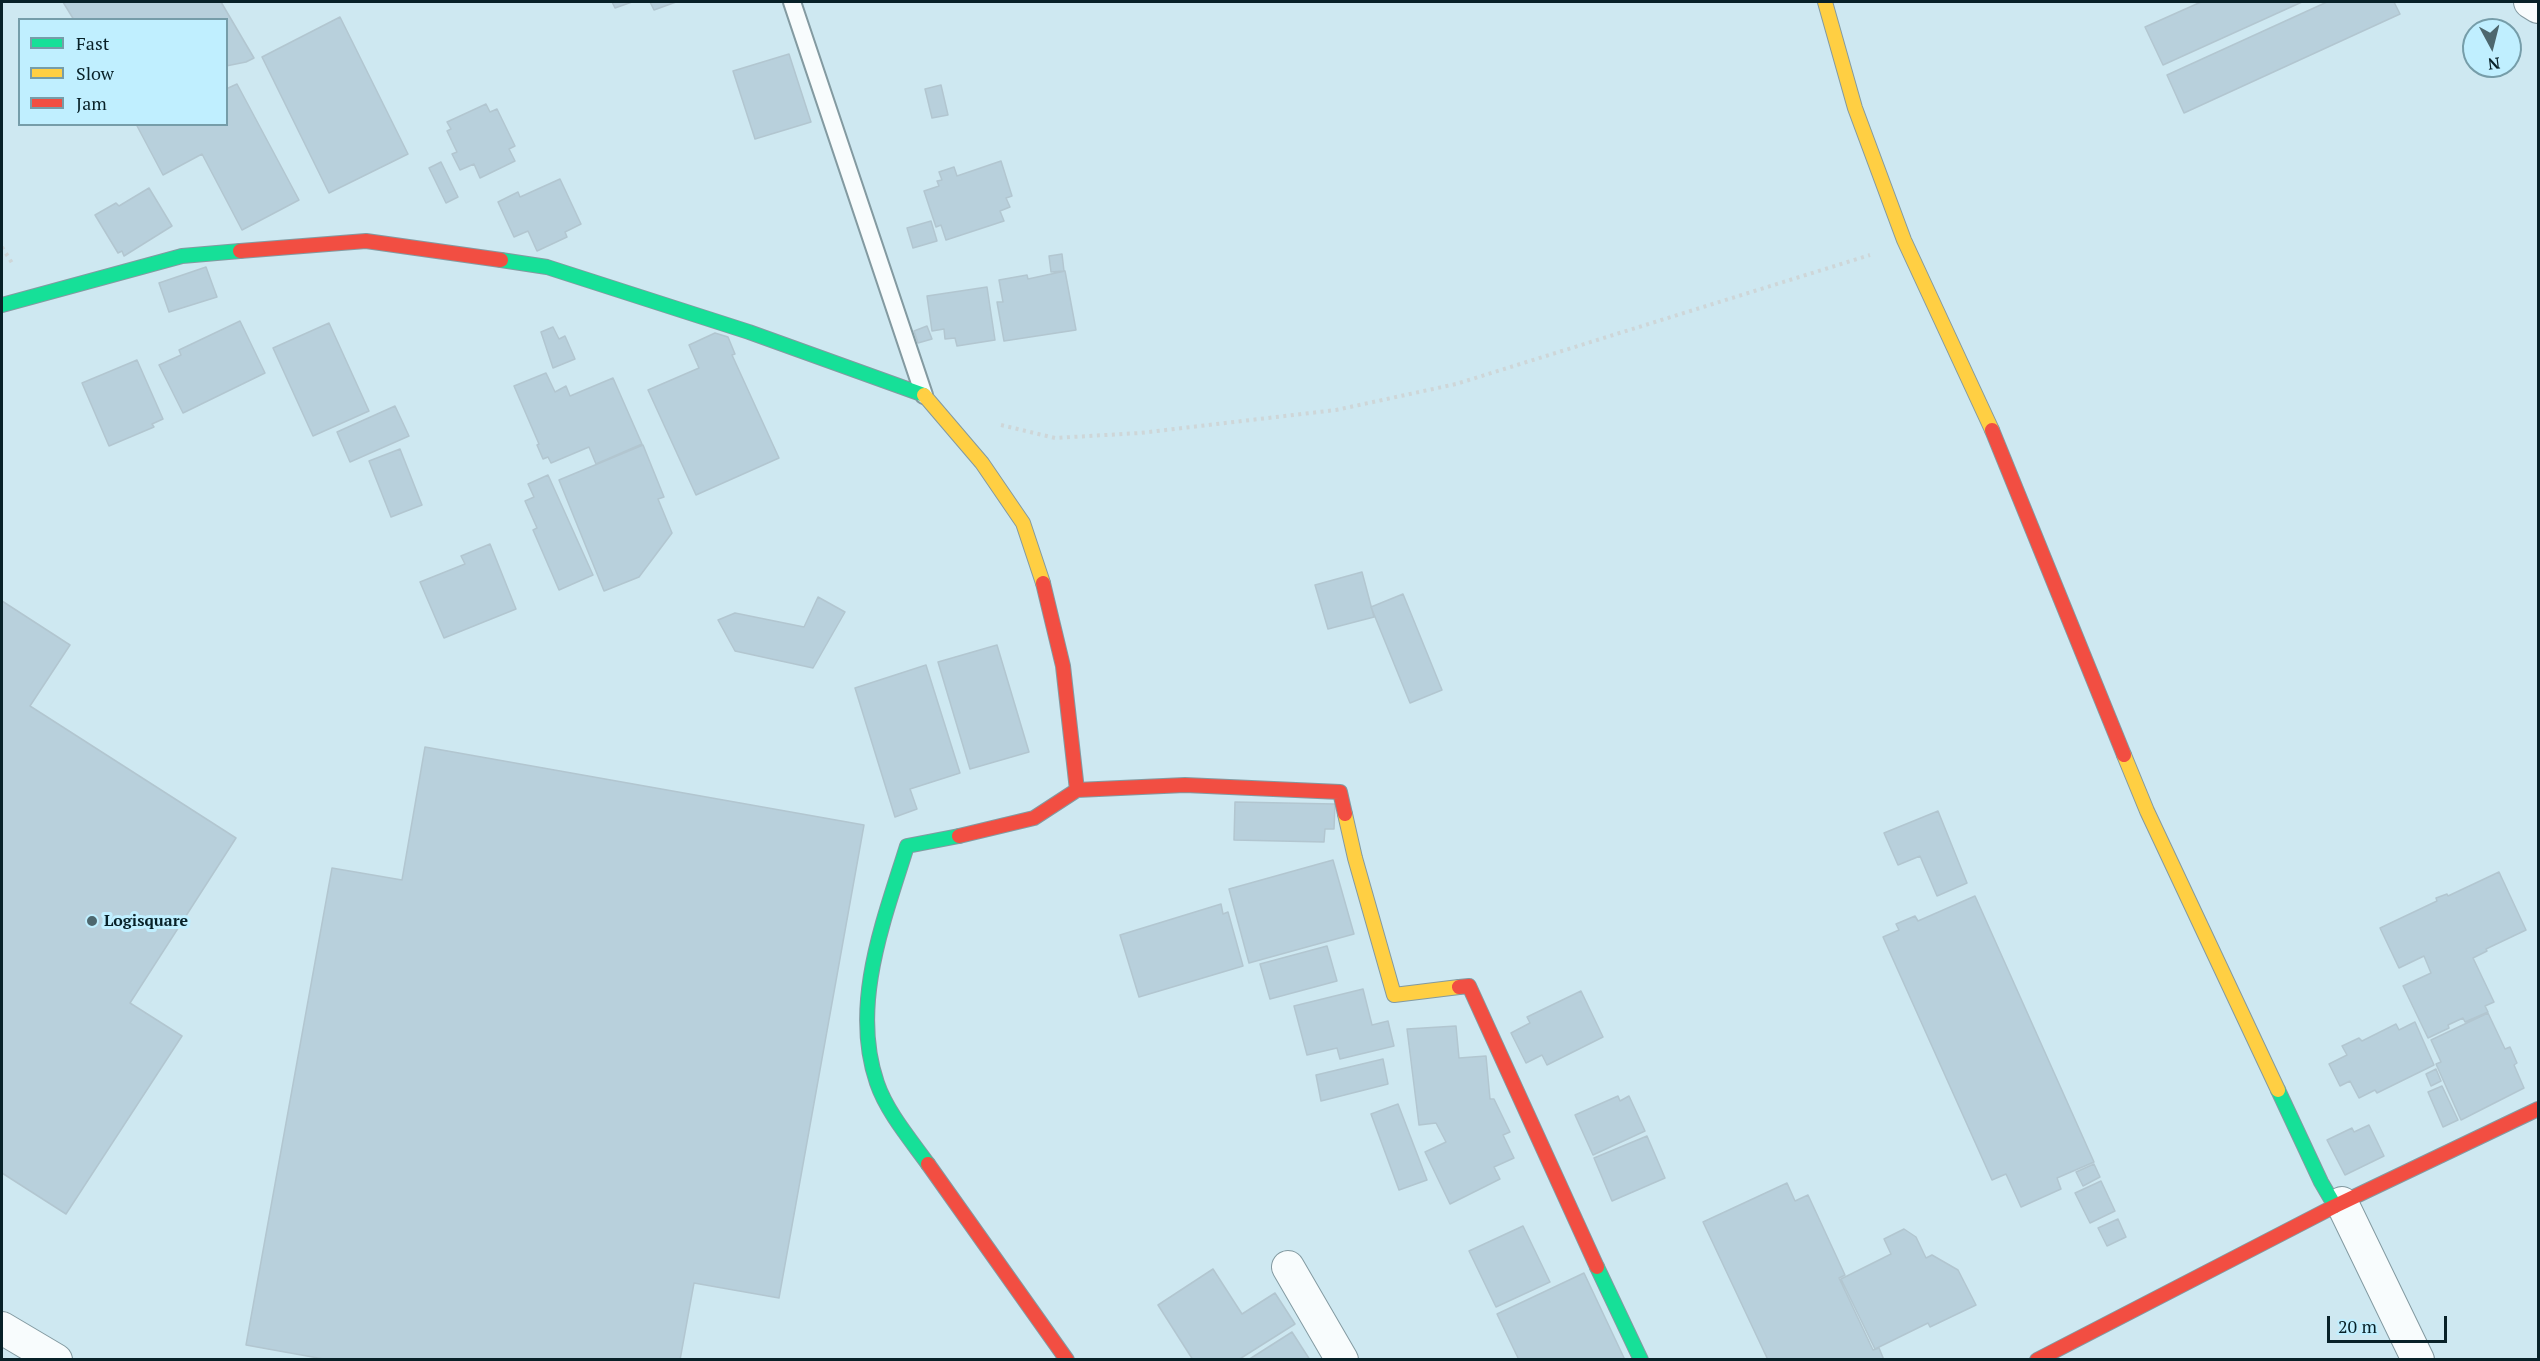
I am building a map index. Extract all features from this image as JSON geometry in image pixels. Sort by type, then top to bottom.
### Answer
[{"type":"street","points":[[1825,2],[1855,108],[1904,240],[1998,441],[2148,812],[2320,1182],[2338,1205],[2418,1359]]},
{"type":"street","points":[[2530,2],[2538,7]]},
{"type":"street","points":[[2,306],[182,256],[366,241],[547,267],[759,336],[924,395],[982,463],[1023,523],[1046,592],[1063,666],[1077,790]]},
{"type":"street","points":[[1066,1359],[895,1118],[877,1082],[868,1039],[871,974],[879,935],[907,846],[992,830],[1034,818],[1077,790],[1185,785],[1340,792],[1355,858],[1394,995],[1469,986],[1548,1163],[1641,1359]]},
{"type":"street","points":[[2037,1359],[2338,1205],[2538,1109]]},
{"type":"street","points":[[1288,1267],[1342,1359]]},
{"type":"street","points":[[2,1328],[56,1359]]},
{"type":"lane","points":[[792,2],[924,395]]},
{"type":"path","points":[[993,423],[1055,438],[1140,433],[1336,410],[1456,384],[1865,257],[1904,240]]},
{"type":"building","points":[[63,2],[221,2],[254,58],[228,66],[228,18],[73,18]]},
{"type":"building","points":[[612,2],[632,2],[615,8]]},
{"type":"building","points":[[650,2],[676,2],[654,10]]},
{"type":"building","points":[[2201,2],[2302,2],[2163,65],[2145,27]]},
{"type":"building","points":[[2327,2],[2394,2],[2400,14],[2184,113],[2167,75]]},
{"type":"building","points":[[340,17],[408,154],[329,193],[262,57]]},
{"type":"building","points":[[789,54],[811,122],[755,139],[733,71]]},
{"type":"building","points":[[237,84],[299,200],[242,230],[202,154],[163,175],[137,126],[228,126],[228,88]]},
{"type":"building","points":[[941,85],[948,115],[932,118],[925,89]]},
{"type":"building","points":[[486,104],[490,112],[497,109],[515,146],[509,149],[515,161],[480,178],[474,164],[460,170],[452,154],[457,152],[447,131],[451,129],[447,122]]},
{"type":"building","points":[[1001,161],[1012,196],[1006,198],[1010,207],[1000,211],[1004,221],[946,240],[941,225],[936,227],[924,191],[939,186],[937,181],[942,180],[939,172],[954,167],[957,176]]},
{"type":"building","points":[[441,162],[458,197],[446,203],[429,168]]},
{"type":"building","points":[[560,179],[581,224],[565,232],[567,237],[537,251],[528,231],[514,237],[498,202],[518,192],[520,197]]},
{"type":"building","points":[[149,188],[172,226],[124,256],[122,251],[118,253],[95,215],[116,203],[119,206]]},
{"type":"building","points":[[931,221],[937,241],[913,248],[907,228]]},
{"type":"building","points":[[1062,254],[1064,271],[1051,272],[1049,256]]},
{"type":"building","points":[[206,267],[217,297],[169,312],[159,283]]},
{"type":"building","points":[[1065,271],[1076,330],[1004,341],[997,302],[1003,302],[999,280],[1027,275],[1028,279]]},
{"type":"building","points":[[987,287],[995,340],[957,346],[955,338],[945,339],[944,329],[932,331],[927,296]]},
{"type":"building","points":[[240,321],[265,373],[183,413],[159,365],[181,355],[179,350]]},
{"type":"building","points":[[329,323],[369,411],[313,436],[273,348]]},
{"type":"building","points":[[927,326],[932,339],[918,343],[914,331]]},
{"type":"building","points":[[553,327],[559,339],[565,336],[575,359],[553,368],[541,332]]},
{"type":"building","points":[[715,333],[728,337],[735,354],[732,355],[779,458],[696,495],[648,390],[699,368],[689,345]]},
{"type":"building","points":[[137,360],[163,419],[152,424],[154,427],[109,446],[82,383]]},
{"type":"building","points":[[546,373],[555,392],[566,386],[570,396],[613,378],[642,444],[596,464],[589,447],[551,463],[548,457],[543,459],[537,445],[539,444],[514,386]]},
{"type":"building","points":[[395,406],[409,436],[350,462],[337,432]]},
{"type":"building","points":[[643,445],[664,497],[658,499],[672,533],[639,577],[604,591],[559,480]]},
{"type":"building","points":[[400,449],[422,505],[391,517],[369,461]]},
{"type":"building","points":[[548,475],[593,575],[559,590],[533,530],[537,528],[525,501],[534,497],[528,484]]},
{"type":"building","points":[[490,544],[516,609],[444,638],[420,582],[465,564],[461,556]]},
{"type":"building","points":[[1362,572],[1374,617],[1328,629],[1315,585]]},
{"type":"building","points":[[1403,594],[1442,690],[1410,703],[1371,607]]},
{"type":"building","points":[[818,597],[845,612],[813,668],[735,651],[718,620],[735,613],[804,627]]},
{"type":"building","name":"Logisquare","points":[[2,601],[70,645],[30,706],[236,838],[130,1003],[182,1036],[66,1214],[2,1173]]},
{"type":"building","points":[[997,645],[1029,752],[970,769],[938,662]]},
{"type":"building","points":[[926,665],[960,773],[910,789],[917,809],[895,817],[855,688]]},
{"type":"building","points":[[425,747],[864,825],[779,1298],[694,1283],[680,1360],[329,1360],[246,1345],[332,868],[402,880]]},
{"type":"building","points":[[1235,802],[1335,804],[1334,829],[1325,829],[1324,842],[1234,840]]},
{"type":"building","points":[[1938,811],[1967,883],[1937,896],[1920,856],[1898,865],[1884,833]]},
{"type":"building","points":[[1333,860],[1354,934],[1249,963],[1229,889]]},
{"type":"building","points":[[2499,872],[2526,930],[2486,949],[2487,951],[2473,958],[2494,1002],[2485,1006],[2488,1012],[2465,1022],[2463,1018],[2428,1038],[2403,986],[2431,973],[2424,956],[2399,968],[2380,928],[2437,901],[2436,898],[2447,894],[2448,896]]},
{"type":"building","points":[[1975,896],[2094,1162],[2057,1178],[2061,1189],[2021,1207],[2006,1174],[1992,1180],[1883,937],[1899,930],[1896,924],[1915,916],[1918,921]]},
{"type":"building","points":[[1221,904],[1223,914],[1228,912],[1243,966],[1139,997],[1120,935]]},
{"type":"building","points":[[1327,946],[1337,981],[1270,999],[1260,964]]},
{"type":"building","points":[[1363,989],[1372,1025],[1388,1021],[1394,1046],[1340,1059],[1337,1048],[1307,1055],[1294,1006]]},
{"type":"building","points":[[1581,991],[1603,1037],[1547,1065],[1542,1055],[1526,1063],[1511,1033],[1530,1023],[1527,1017]]},
{"type":"building","points":[[2488,1013],[2505,1049],[2510,1047],[2517,1063],[2514,1065],[2524,1088],[2461,1120],[2436,1064],[2441,1062],[2431,1040]]},
{"type":"building","points":[[2415,1022],[2434,1065],[2377,1093],[2375,1090],[2359,1098],[2350,1081],[2340,1086],[2329,1064],[2347,1055],[2342,1046],[2359,1038],[2362,1041],[2396,1024],[2399,1030]]},
{"type":"building","points":[[1456,1026],[1459,1058],[1486,1056],[1490,1099],[1494,1099],[1510,1132],[1503,1135],[1514,1158],[1494,1167],[1500,1179],[1450,1204],[1425,1152],[1446,1142],[1436,1123],[1419,1125],[1407,1029]]},
{"type":"building","points":[[1383,1059],[1388,1084],[1321,1101],[1316,1075]]},
{"type":"building","points":[[2436,1069],[2441,1081],[2431,1086],[2426,1074]]},
{"type":"building","points":[[2442,1086],[2458,1120],[2443,1127],[2428,1092]]},
{"type":"building","points":[[1618,1096],[1620,1101],[1629,1096],[1645,1131],[1593,1155],[1575,1115]]},
{"type":"building","points":[[1398,1104],[1427,1180],[1399,1190],[1371,1114]]},
{"type":"building","points":[[2369,1125],[2384,1156],[2345,1175],[2327,1140],[2352,1128],[2354,1132]]},
{"type":"building","points":[[1647,1136],[1665,1178],[1612,1201],[1594,1158]]},
{"type":"building","points":[[2094,1164],[2100,1177],[2083,1186],[2076,1172]]},
{"type":"building","points":[[2101,1181],[2115,1211],[2090,1223],[2075,1193]]},
{"type":"building","points":[[1787,1183],[1795,1201],[1808,1195],[1845,1275],[1839,1278],[1873,1350],[1879,1348],[1884,1360],[1768,1360],[1703,1222]]},
{"type":"building","points":[[2118,1219],[2126,1237],[2107,1246],[2098,1228]]},
{"type":"building","points":[[1523,1226],[1550,1282],[1496,1307],[1469,1251]]},
{"type":"building","points":[[1904,1229],[1916,1237],[1926,1258],[1932,1255],[1958,1270],[1976,1305],[1930,1327],[1928,1323],[1875,1349],[1841,1279],[1891,1254],[1884,1239]]},
{"type":"building","points":[[1213,1269],[1242,1314],[1275,1293],[1295,1324],[1238,1360],[1193,1360],[1158,1305]]},
{"type":"building","points":[[1584,1273],[1625,1360],[1519,1360],[1497,1314]]},
{"type":"building","points":[[1292,1332],[1310,1360],[1248,1360]]},
{"type":"traffic: fast","points":[[2,305],[182,256],[240,251]]},
{"type":"traffic: fast","points":[[501,260],[547,267],[749,332],[924,395]]},
{"type":"traffic: fast","points":[[928,1164],[893,1115],[877,1083],[870,1053],[867,1023],[869,993],[880,933],[907,846],[959,836]]},
{"type":"traffic: fast","points":[[2278,1090],[2321,1182],[2335,1206]]},
{"type":"traffic: fast","points":[[1597,1267],[1641,1360]]},
{"type":"traffic: slow","points":[[1825,2],[1855,108],[1904,240],[1992,430]]},
{"type":"traffic: slow","points":[[924,395],[982,463],[1023,523],[1043,583]]},
{"type":"traffic: slow","points":[[2124,755],[2147,811],[2278,1090]]},
{"type":"traffic: slow","points":[[1345,814],[1355,858],[1394,995],[1459,987]]},
{"type":"traffic: jam","points":[[240,251],[366,241],[501,260]]},
{"type":"traffic: jam","points":[[1992,430],[2124,755]]},
{"type":"traffic: jam","points":[[1043,583],[1063,666],[1077,790]]},
{"type":"traffic: jam","points":[[959,836],[1034,818],[1077,790],[1185,785],[1340,792],[1345,814]]},
{"type":"traffic: jam","points":[[1459,987],[1469,986],[1597,1267]]},
{"type":"traffic: jam","points":[[2037,1360],[2335,1206],[2538,1109]]},
{"type":"traffic: jam","points":[[928,1164],[1067,1360]]},
{"type":"place","name":"Logisquare","points":[[92,921]]}]
